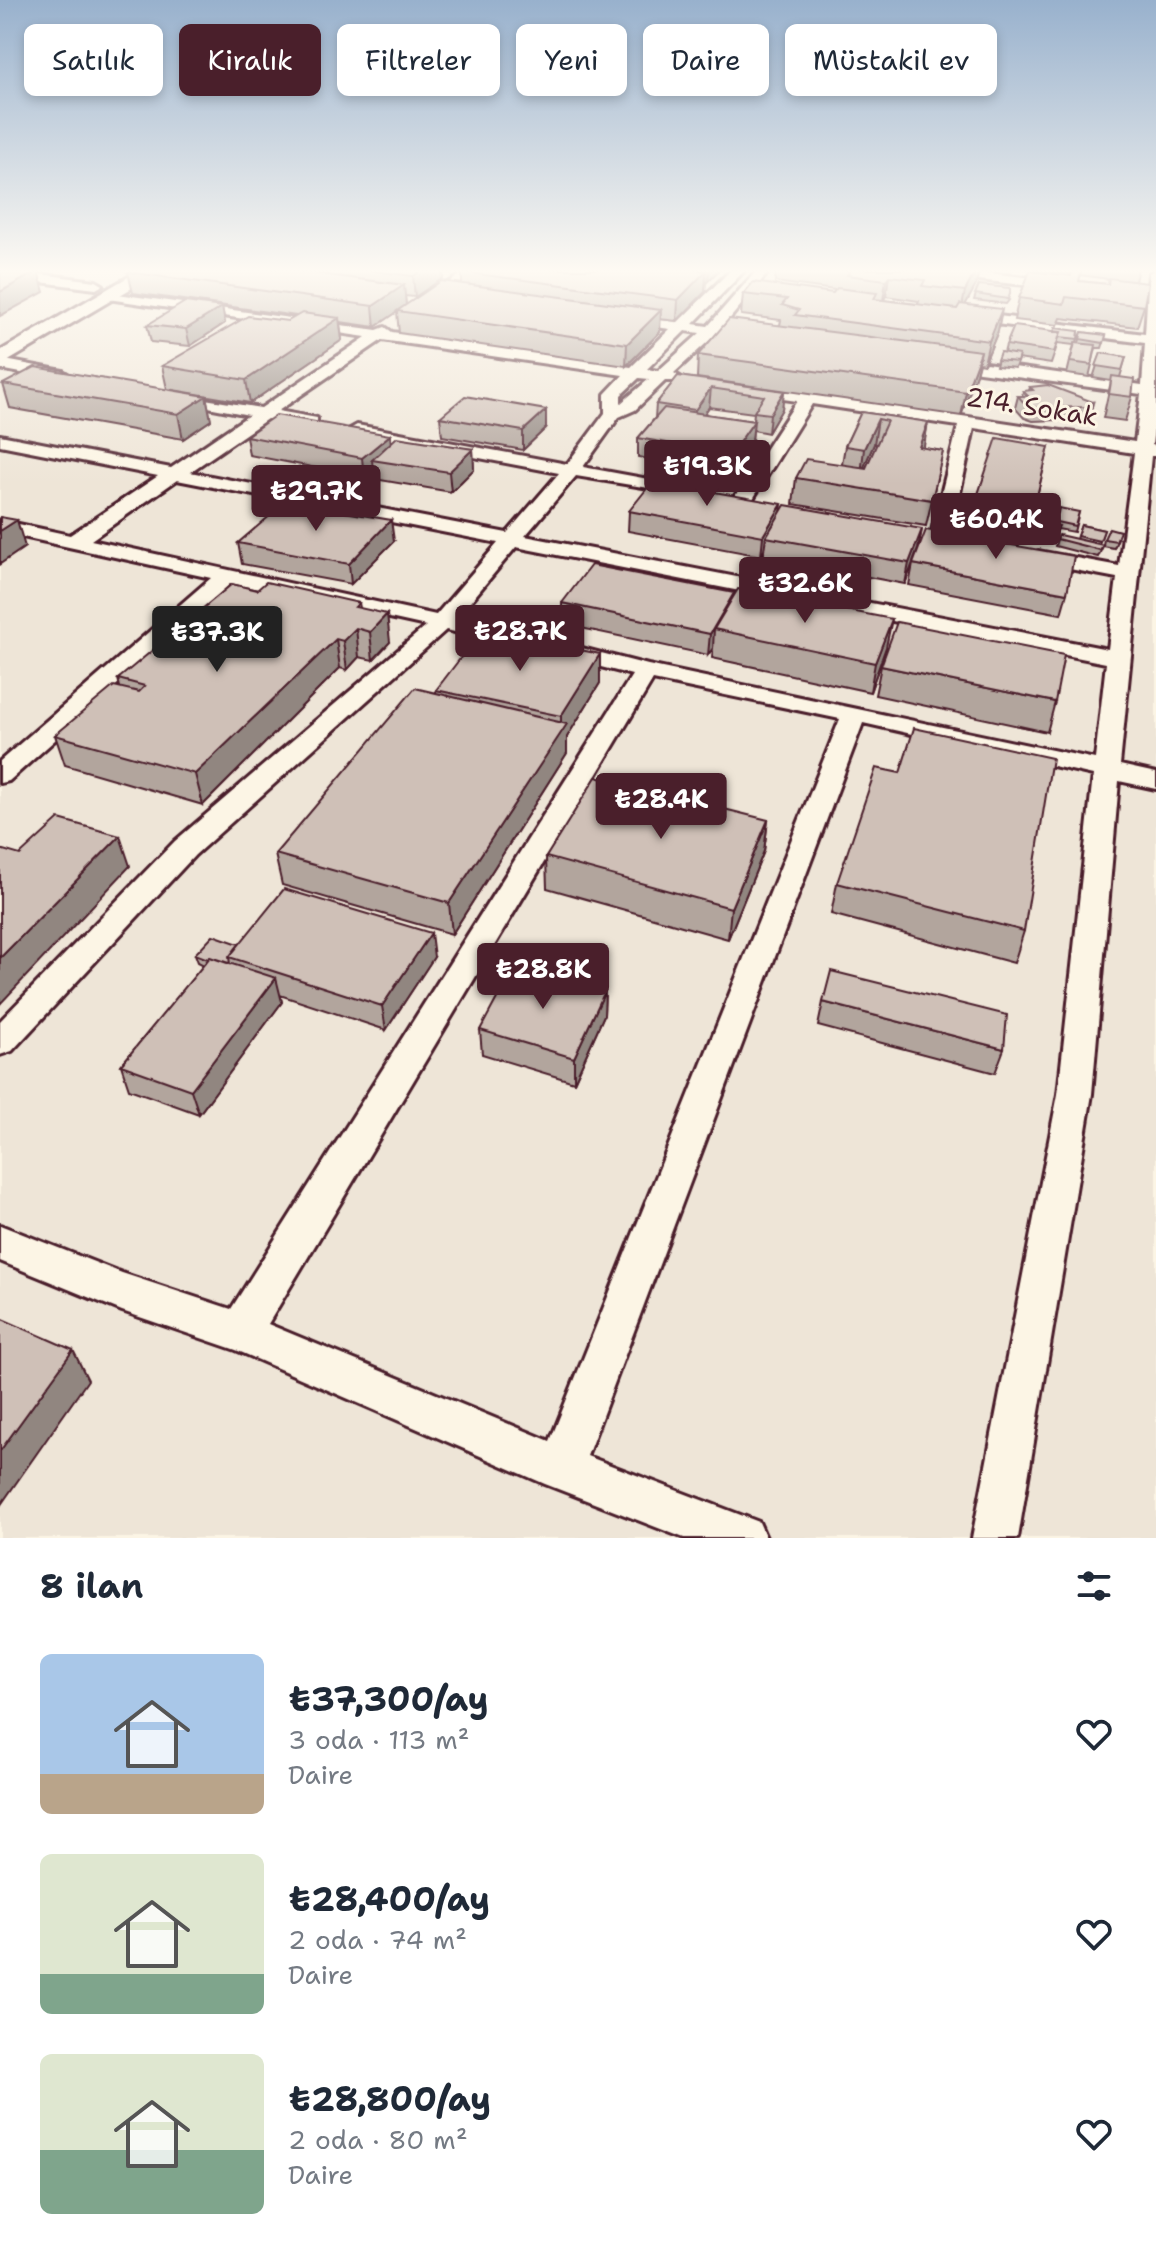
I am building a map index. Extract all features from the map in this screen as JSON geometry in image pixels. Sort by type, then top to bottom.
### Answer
[{"type":"main road","points":[[0,362],[30,341]]},
{"type":"street","points":[[74,542],[371,341]]},
{"type":"street","points":[[418,341],[691,380]]},
{"type":"street","points":[[613,413],[613,394],[669,341]]},
{"type":"street","points":[[0,1042],[185,848],[441,621],[571,470],[613,413],[629,406],[700,341]]},
{"type":"street","points":[[995,1538],[1075,1094],[1118,658],[1128,574],[1150,450],[1154,341]]},
{"type":"street","points":[[926,360],[1153,391]]},
{"type":"street","points":[[0,362],[78,378]]},
{"type":"street","name":"214. Sokak","points":[[735,387],[1150,450]]},
{"type":"street","points":[[156,393],[733,500],[807,398]]},
{"type":"street","points":[[940,539],[967,422]]},
{"type":"street","points":[[0,440],[1118,658]]},
{"type":"street","points":[[0,526],[441,621],[646,672],[854,714],[1156,781]]},
{"type":"street","points":[[1019,553],[1128,574]]},
{"type":"street","points":[[0,775],[227,575]]},
{"type":"street","points":[[240,1332],[646,672]]},
{"type":"street","points":[[561,1468],[854,714]]},
{"type":"street","points":[[0,1243],[122,1292],[240,1332],[561,1468],[743,1538]]},
{"type":"shaded area","points":[[0,341],[1156,341],[1156,1538],[0,1538]]},
{"type":"building","points":[[205,341],[305,341],[246,380],[162,366]]},
{"type":"building","points":[[605,341],[630,341],[627,344]]},
{"type":"building","points":[[710,341],[900,341],[981,351],[966,392],[698,355]]},
{"type":"building","points":[[1008,341],[1058,341],[1054,352],[1006,345]]},
{"type":"building","points":[[1075,343],[1096,345],[1092,365],[1070,362]]},
{"type":"building","points":[[1000,352],[1019,355],[1017,362],[997,360]]},
{"type":"building","points":[[1101,353],[1126,357],[1122,370],[1096,366]]},
{"type":"building","points":[[35,367],[206,396],[178,414],[3,384]]},
{"type":"building","points":[[678,376],[784,391],[770,414],[754,412],[764,396],[711,388],[695,410],[656,404]]},
{"type":"building","points":[[1112,376],[1134,379],[1132,397],[1109,394]]},
{"type":"building","points":[[1048,385],[1093,402],[1086,407],[1036,408],[1027,406],[1018,396],[1028,396],[1023,391],[1033,390],[1030,387]]},
{"type":"building","points":[[465,396],[546,410],[523,431],[440,417]]},
{"type":"building","points":[[664,408],[754,421],[731,454],[638,438]]},
{"type":"building","points":[[861,412],[928,422],[919,447],[943,451],[932,500],[796,478],[806,459],[866,468],[887,421],[878,419],[864,449],[845,446]]},
{"type":"building","points":[[276,415],[390,435],[362,458],[246,436]]},
{"type":"building","points":[[397,437],[473,449],[449,472],[372,460]]},
{"type":"building","points":[[997,438],[1049,447],[1032,516],[974,506]]},
{"type":"building","points":[[653,481],[782,504],[763,536],[629,511]]},
{"type":"building","points":[[286,502],[391,520],[349,564],[238,543]]},
{"type":"building","points":[[785,505],[922,529],[909,563],[766,537]]},
{"type":"building","points":[[1059,508],[1079,512],[1075,526],[1047,520],[1050,511],[1058,513]]},
{"type":"building","points":[[0,517],[17,520],[0,531]]},
{"type":"building","points":[[1042,522],[1059,526],[1054,535],[1037,531]]},
{"type":"building","points":[[1081,525],[1104,530],[1100,541],[1077,536]]},
{"type":"building","points":[[1109,528],[1120,531],[1116,541],[1104,539]]},
{"type":"building","points":[[926,530],[1074,556],[1067,593],[913,564]]},
{"type":"building","points":[[1059,535],[1103,545],[1100,550],[1057,539]]},
{"type":"building","points":[[591,565],[734,593],[710,634],[562,603]]},
{"type":"building","points":[[266,582],[359,603],[355,607],[387,614],[370,632],[356,628],[343,641],[336,639],[195,774],[55,735],[114,686],[139,692],[145,686],[118,679],[232,584],[257,590]]},
{"type":"building","points":[[738,589],[892,619],[875,663],[714,629]]},
{"type":"building","points":[[897,622],[1064,655],[1055,702],[881,666]]},
{"type":"building","points":[[482,630],[600,654],[561,716],[436,690]]},
{"type":"building","points":[[415,688],[567,724],[449,903],[275,854]]},
{"type":"building","points":[[914,728],[1052,758],[1024,931],[837,883],[876,768],[900,773]]},
{"type":"building","points":[[596,777],[768,820],[731,908],[546,857]]},
{"type":"building","points":[[59,819],[120,836],[0,958],[0,849],[20,855]]},
{"type":"building","points":[[284,889],[431,933],[382,1006],[229,957]]},
{"type":"building","points":[[213,935],[239,944],[229,957],[230,964],[195,954]]},
{"type":"building","points":[[210,957],[276,978],[191,1090],[121,1065]]},
{"type":"building","points":[[515,965],[605,991],[574,1058],[480,1030]]},
{"type":"building","points":[[831,971],[1007,1015],[1004,1049],[823,1002]]},
{"type":"building","points":[[0,1318],[73,1350],[0,1451]]}]
